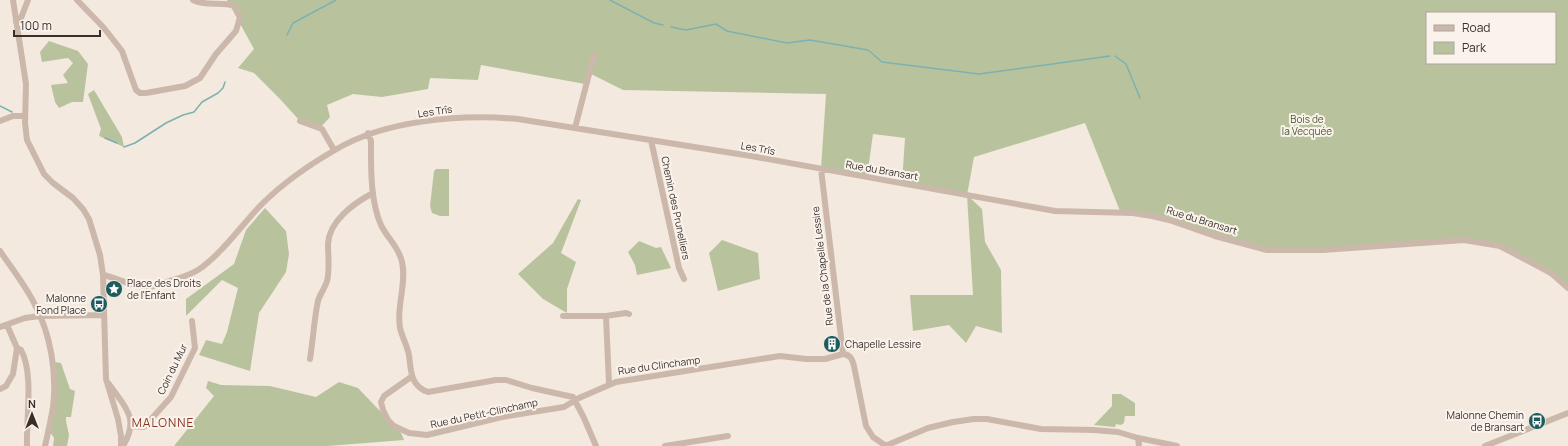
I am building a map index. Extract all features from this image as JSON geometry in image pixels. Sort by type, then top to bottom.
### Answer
[{"type":"street","points":[[13,0],[26,84],[24,116],[27,140],[44,174],[73,198],[83,209],[100,255],[103,275],[106,380],[118,419],[122,446]]},
{"type":"street","points":[[16,22],[21,18],[28,0]]},
{"type":"street","points":[[77,0],[104,28],[122,51],[136,90],[140,93],[185,86],[200,78],[216,54],[236,31],[240,17],[235,6],[231,4],[205,4],[193,0]]},
{"type":"street","points":[[575,128],[594,55]]},
{"type":"street","points":[[0,121],[13,116],[24,116]]},
{"type":"street","name":"Les Trîs","points":[[103,275],[146,287],[154,287],[196,271],[216,254],[262,205],[281,188],[334,150],[368,133],[402,126],[469,117],[518,119],[821,169]]},
{"type":"street","points":[[300,121],[322,129],[334,150]]},
{"type":"street","points":[[368,133],[371,141],[373,193],[381,224],[400,254],[404,269],[400,306],[400,328],[408,352],[411,377],[421,390],[428,392],[496,380],[506,380],[532,388],[573,396],[596,446]]},
{"type":"street","name":"Chemin des Prunelliers","points":[[651,140],[679,268],[684,279]]},
{"type":"street","name":"Rue du Bransart","points":[[821,169],[1055,211],[1133,213],[1152,216],[1169,220],[1215,236],[1268,250],[1323,250],[1464,240],[1500,246],[1551,273],[1568,288]]},
{"type":"street","name":"Rue de la Chapelle Lessire","points":[[821,169],[843,354]]},
{"type":"street","points":[[310,359],[318,301],[328,274],[328,242],[334,226],[343,214],[356,202],[373,193]]},
{"type":"street","points":[[0,251],[35,304],[48,339],[54,390],[51,418],[45,446]]},
{"type":"street","points":[[563,316],[606,316],[626,313],[629,314]]},
{"type":"street","points":[[0,327],[25,318],[40,316],[66,314],[104,315]]},
{"type":"street","points":[[606,316],[609,384]]},
{"type":"street","name":"Coin du Mur","points":[[131,426],[144,427],[171,397],[195,348],[192,321]]},
{"type":"street","points":[[7,325],[17,348],[21,350],[26,363],[28,389],[27,446]]},
{"type":"street","points":[[0,389],[6,386],[12,374],[17,348]]},
{"type":"street","points":[[843,354],[848,355],[851,358],[854,366],[866,426],[872,437],[886,446],[928,428],[974,419],[987,419],[1041,429],[1094,430],[1112,432],[1181,446]]},
{"type":"street","name":"Rue du Clinchamp","points":[[575,401],[616,382],[780,356],[806,359],[825,359],[843,354]]},
{"type":"street","name":"Rue du Petit-Clinchamp","points":[[411,377],[387,393],[381,402],[384,415],[388,420],[394,426],[410,434],[427,435],[502,417],[559,409],[575,401]]},
{"type":"street","points":[[106,380],[124,404],[131,418],[128,438],[122,446]]},
{"type":"street","points":[[1485,446],[1568,413]]},
{"type":"street","points":[[665,446],[728,436]]},
{"type":"street","points":[[1138,438],[1138,446]]},
{"type":"green space","name":"Bois de la Vecquée","points":[[227,0],[1568,0],[1568,288],[1565,284],[1500,246],[1464,240],[1267,250],[1169,220],[1120,211],[1085,123],[974,157],[967,195],[902,183],[905,138],[873,134],[867,177],[821,169],[826,94],[623,90],[591,74],[585,84],[481,65],[478,80],[430,78],[428,89],[382,97],[353,94],[327,105],[330,117],[320,128],[300,121],[254,73],[238,68],[254,49]]},
{"type":"green space","points":[[49,41],[78,51],[88,64],[83,102],[72,102],[59,108],[55,102],[51,85],[68,83],[63,75],[73,63],[68,58],[42,62],[40,52]]},
{"type":"green space","points":[[94,90],[122,137],[124,147],[99,136],[101,129],[88,94]]},
{"type":"green space","points":[[436,169],[449,169],[449,216],[440,216],[432,213],[430,206],[434,171]]},
{"type":"green space","points":[[967,195],[982,209],[985,242],[1001,270],[1002,333],[976,326],[966,343],[949,325],[913,331],[910,295],[973,295]]},
{"type":"green space","points":[[578,199],[581,200],[561,253],[576,262],[567,289],[567,313],[543,299],[518,274],[553,243]]},
{"type":"green space","points":[[265,208],[286,231],[289,254],[286,272],[259,313],[250,371],[199,355],[206,340],[222,344],[227,332],[238,288],[222,280],[186,316],[186,299],[234,264],[246,230]]},
{"type":"green space","points":[[722,240],[758,253],[760,279],[718,291],[709,253]]},
{"type":"green space","points":[[639,241],[656,248],[661,247],[671,268],[637,275],[635,265],[628,252]]},
{"type":"green space","points":[[55,362],[61,363],[70,389],[75,391],[71,417],[66,417],[69,435],[67,446],[53,446],[54,438],[50,432],[57,391]]},
{"type":"green space","points":[[208,381],[221,385],[270,386],[316,397],[339,382],[358,388],[401,433],[404,440],[328,446],[174,446],[214,396],[206,388]]},
{"type":"green space","points":[[1112,394],[1121,394],[1135,403],[1135,416],[1125,416],[1124,423],[1121,425],[1116,424],[1115,427],[1094,425],[1112,406]]},
{"type":"waterway","points":[[287,35],[293,23],[336,0]]},
{"type":"waterway","points":[[610,0],[654,23],[663,25]]},
{"type":"waterway","points":[[671,27],[686,30],[716,24],[727,31],[787,43],[810,40],[868,50],[882,62],[979,74],[1110,56]]},
{"type":"waterway","points":[[1115,56],[1126,64],[1140,98]]},
{"type":"waterway","points":[[124,147],[135,143],[166,123],[183,115],[194,112],[202,102],[218,93],[223,88],[225,82]]},
{"type":"waterway","points":[[0,106],[12,112]]},
{"type":"waterway","points":[[105,138],[117,143]]},
{"type":"place","name":"Place des Droits de l'Enfant","points":[[114,289]]},
{"type":"place","name":"Malonne Fond Place","points":[[99,304]]},
{"type":"place","name":"Chapelle Lessire","points":[[832,344]]},
{"type":"place","name":"Malonne Chemin de Bransart","points":[[1537,421]]},
{"type":"district","name":"MALONNE","points":[[163,422]]}]
